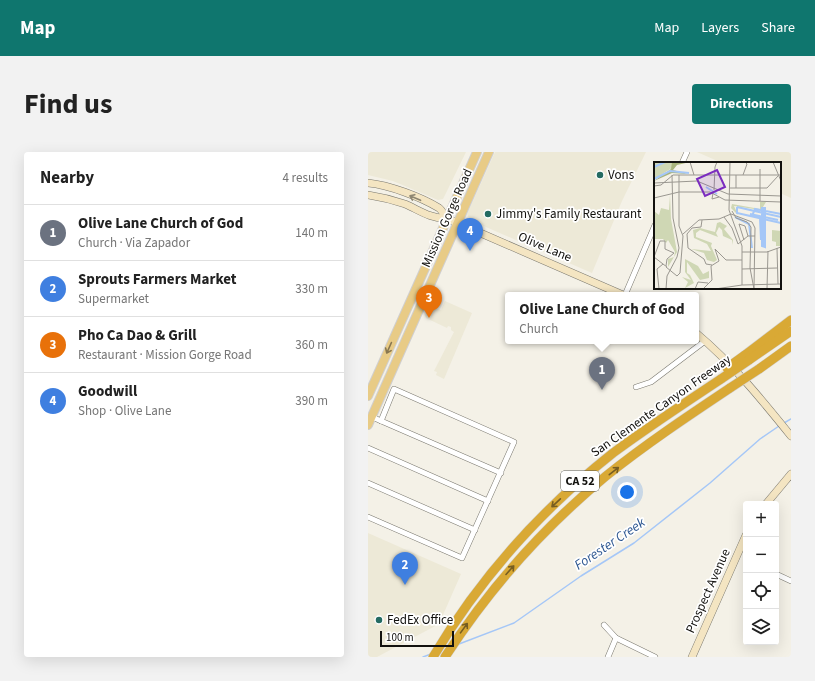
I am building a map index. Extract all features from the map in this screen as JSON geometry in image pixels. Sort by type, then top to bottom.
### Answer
[{"type":"highway","points":[[747,357],[791,320]]},
{"type":"highway","name":"San Clemente Canyon Freeway","points":[[433,657],[463,609],[484,580],[544,514],[589,473],[747,357],[791,331]]},
{"type":"highway","name":"San Clemente Canyon Freeway","points":[[445,657],[484,600],[536,541],[586,493],[637,452],[791,346]]},
{"type":"highway","points":[[760,368],[791,352]]},
{"type":"main road","name":"Mission Gorge Road","points":[[368,396],[446,218],[477,152]]},
{"type":"main road","name":"Mission Gorge Road","points":[[368,425],[370,416],[458,223],[488,152]]},
{"type":"main road","points":[[368,183],[400,191],[440,209],[446,218]]},
{"type":"main road","points":[[368,188],[384,187]]},
{"type":"main road","points":[[368,195],[394,200],[436,218],[446,218]]},
{"type":"main road","name":"Olive Lane","points":[[446,218],[617,292]]},
{"type":"main road","points":[[699,336],[767,406],[791,436]]},
{"type":"main road","points":[[768,501],[791,474]]},
{"type":"main road","name":"Prospect Avenue","points":[[692,657],[745,537]]},
{"type":"street","points":[[682,162],[686,152]]},
{"type":"street","points":[[625,292],[654,227]]},
{"type":"street","points":[[636,387],[651,382],[705,341]]},
{"type":"street","points":[[368,517],[462,558],[514,442],[394,390],[380,421]]},
{"type":"street","points":[[370,416],[501,473]]},
{"type":"street","points":[[368,448],[488,501]]},
{"type":"street","points":[[368,483],[475,530]]},
{"type":"street","points":[[779,575],[791,581]]},
{"type":"street","points":[[604,625],[616,638],[655,657]]},
{"type":"street","points":[[608,657],[616,638]]},
{"type":"shaded area","points":[[368,152],[466,152],[443,199],[438,200],[393,181],[368,175]]},
{"type":"shaded area","points":[[495,152],[646,152],[622,201],[592,273],[470,220],[467,214]]},
{"type":"shaded area","points":[[697,152],[791,152],[791,198],[781,193],[781,162],[720,162]]},
{"type":"shaded area","points":[[445,301],[472,313],[444,379],[436,375],[437,372],[434,371],[454,332],[451,330],[451,327],[448,326],[447,328],[426,318],[425,316],[429,305],[441,310]]},
{"type":"shaded area","points":[[368,533],[461,574],[439,624],[377,657],[368,657]]},
{"type":"waterway","name":"Forester Creek","points":[[784,423],[791,419]]},
{"type":"waterway","name":"Forester Creek","points":[[459,644],[514,623],[581,576],[634,543],[710,483],[760,439],[779,426]]},
{"type":"waterway","name":"Forester Creek","points":[[423,657],[431,654]]},
{"type":"place","name":"Vons","points":[[600,175]]},
{"type":"place","name":"Jimmy's Family Restaurant","points":[[488,214]]},
{"type":"place","name":"Goodwill","points":[[470,251]]},
{"type":"place","name":"Pho Ca Dao & Grill","points":[[429,318]]},
{"type":"place","name":"Olive Lane Church of God","points":[[602,390]]},
{"type":"place","name":"Sprouts Farmers Market","points":[[405,585]]},
{"type":"place","name":"FedEx Office","points":[[379,620]]}]
